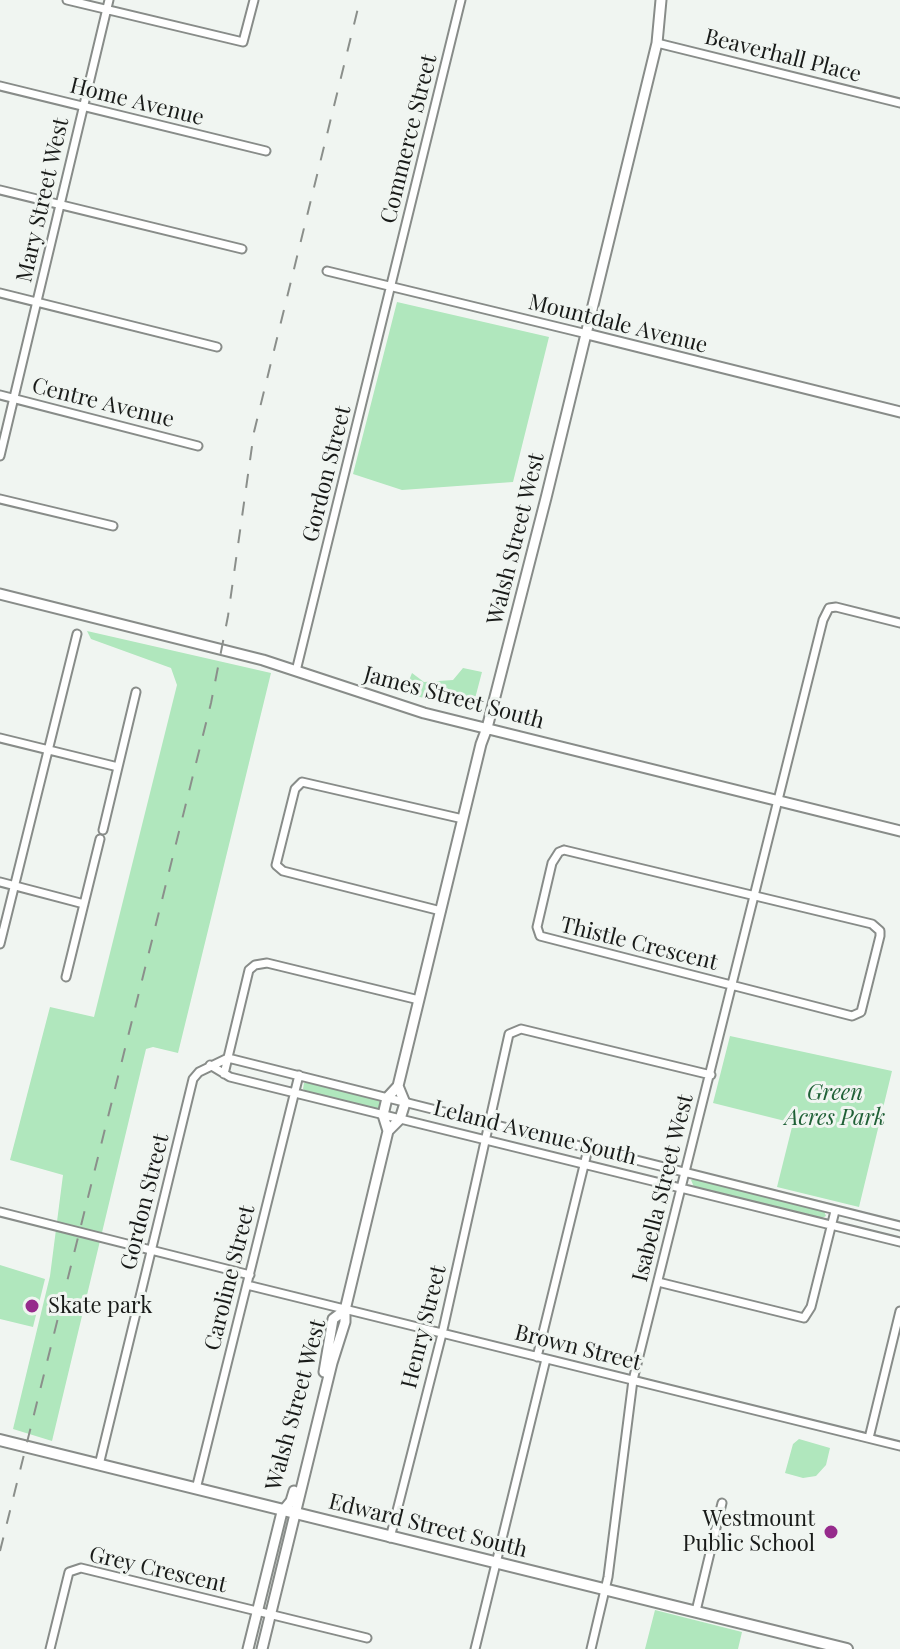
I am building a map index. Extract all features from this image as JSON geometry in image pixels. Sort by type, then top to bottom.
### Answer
[{"type":"main road","name":"Edward Street South","points":[[0,1442],[696,1611],[796,1640],[847,1649]]},
{"type":"street","points":[[67,0],[243,42],[254,0]]},
{"type":"street","name":"Mary Street West","points":[[0,456],[109,0]]},
{"type":"street","name":"Commerce Street","points":[[392,286],[461,0]]},
{"type":"street","name":"Walsh Street West","points":[[383,1115],[387,1098],[398,1086],[481,744],[587,334],[657,43],[661,0]]},
{"type":"street","name":"Beaverhall Place","points":[[657,43],[900,103]]},
{"type":"street","name":"Home Avenue","points":[[0,86],[266,151]]},
{"type":"street","points":[[0,190],[242,249]]},
{"type":"street","name":"Mountdale Avenue","points":[[327,271],[900,412]]},
{"type":"street","name":"Gordon Street","points":[[296,671],[392,286]]},
{"type":"street","points":[[0,293],[217,347]]},
{"type":"street","name":"Centre Avenue","points":[[0,395],[198,446]]},
{"type":"street","points":[[0,499],[113,526]]},
{"type":"street","name":"James Street South","points":[[0,594],[216,647],[400,705],[487,728],[900,831]]},
{"type":"street","name":"Isabella Street West","points":[[591,1649],[606,1589],[633,1380],[823,620],[829,608],[836,607],[900,623]]},
{"type":"street","points":[[0,944],[77,634]]},
{"type":"street","points":[[103,830],[136,692]]},
{"type":"street","points":[[0,738],[118,767]]},
{"type":"street","points":[[441,911],[283,871],[276,865],[295,789],[302,782],[463,819]]},
{"type":"street","points":[[66,977],[100,839]]},
{"type":"street","name":"Thistle Crescent","points":[[733,985],[540,936],[537,927],[552,863],[559,852],[571,850],[756,895]]},
{"type":"street","points":[[0,882],[84,904]]},
{"type":"street","points":[[733,985],[852,1016],[861,1012],[864,1006],[880,936],[877,927],[756,895]]},
{"type":"street","points":[[224,1074],[249,970],[260,963],[419,1000]]},
{"type":"street","name":"Henry Street","points":[[390,1538],[442,1334],[509,1034],[515,1029],[711,1075]]},
{"type":"street","points":[[210,1065],[228,1058]]},
{"type":"street","name":"Leland Avenue South","points":[[228,1058],[900,1226]]},
{"type":"street","name":"Gordon Street","points":[[99,1465],[191,1088],[196,1075],[210,1065]]},
{"type":"street","name":"Leland Avenue South","points":[[210,1065],[224,1074],[383,1115],[900,1242]]},
{"type":"street","name":"Caroline Street","points":[[196,1489],[299,1075]]},
{"type":"street","points":[[383,1115],[388,1131],[400,1119],[405,1103],[398,1086]]},
{"type":"street","name":"Walsh Street West","points":[[262,1649],[332,1363],[345,1322],[345,1310],[388,1131]]},
{"type":"street","points":[[537,1357],[588,1149]]},
{"type":"street","points":[[658,1282],[804,1318],[811,1307],[835,1211]]},
{"type":"street","points":[[0,1212],[250,1275]]},
{"type":"street","name":"Brown Street","points":[[247,1285],[900,1446]]},
{"type":"street","name":"Walsh Street West","points":[[248,1649],[282,1512],[291,1501],[326,1361],[333,1319],[345,1310]]},
{"type":"street","points":[[869,1438],[900,1311]]},
{"type":"street","points":[[475,1649],[546,1359]]},
{"type":"street","points":[[696,1611],[722,1503]]},
{"type":"street","name":"Grey Crescent","points":[[50,1649],[68,1576],[76,1568],[367,1638]]},
{"type":"green space","points":[[397,302],[549,337],[513,482],[402,490],[353,474]]},
{"type":"green space","points":[[87,631],[271,673],[178,1053],[153,1047],[146,1049],[52,1441],[13,1429],[50,1276],[63,1175],[10,1160],[50,1007],[94,1017],[177,685],[171,668],[91,639]]},
{"type":"green space","points":[[463,668],[482,672],[472,710],[404,693],[412,673],[424,682],[453,680]]},
{"type":"green space","name":"Green Acres Park","points":[[730,1036],[892,1071],[859,1207],[777,1187],[793,1123],[713,1103]]},
{"type":"green space","points":[[304,1083],[379,1099],[381,1106],[376,1109],[307,1092],[303,1089]]},
{"type":"green space","points":[[697,1178],[824,1211],[826,1216],[822,1218],[694,1187],[691,1180]]},
{"type":"green space","points":[[0,1265],[45,1279],[33,1327],[0,1319]]},
{"type":"green space","points":[[799,1439],[830,1448],[826,1465],[816,1476],[803,1478],[785,1473],[793,1444]]},
{"type":"green space","points":[[655,1610],[742,1632],[738,1649],[645,1649]]},
{"type":"railway","points":[[0,1551],[211,703],[228,616],[254,432],[360,0]]},
{"type":"place","name":"Skate park","points":[[32,1306]]},
{"type":"place","name":"Westmount Public School","points":[[831,1532]]}]
